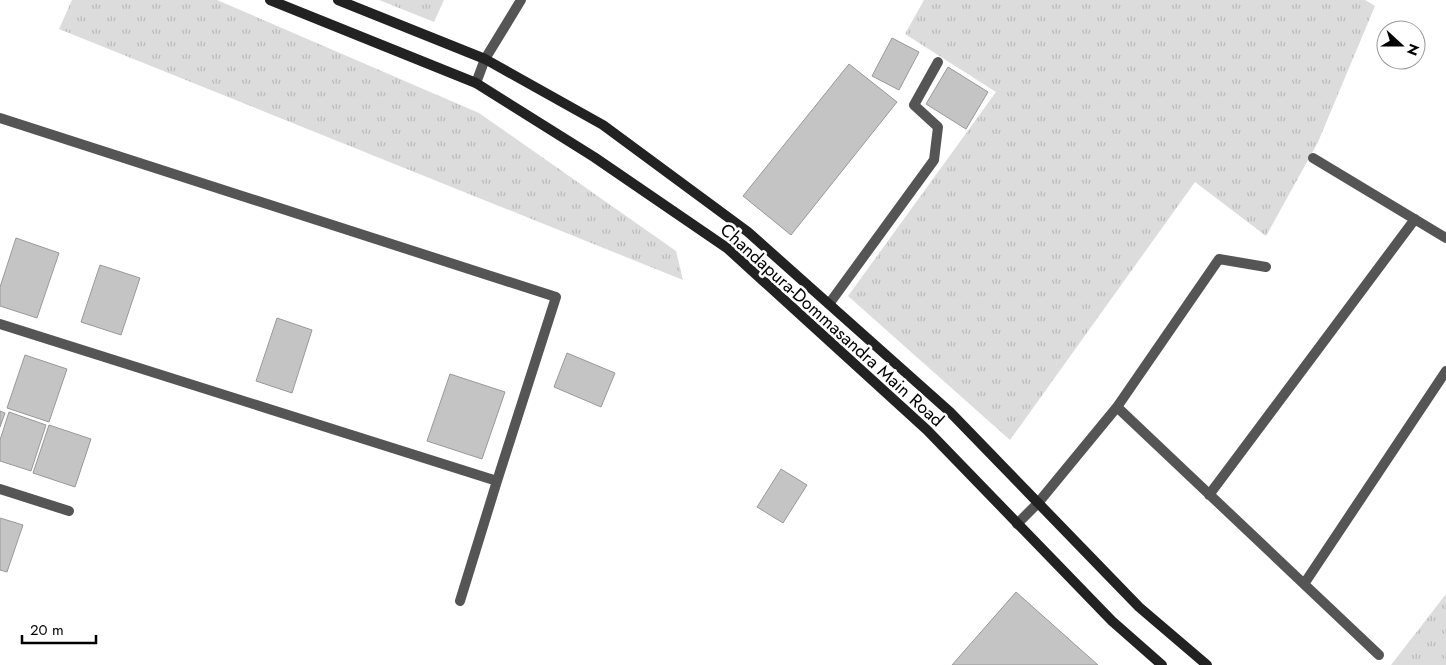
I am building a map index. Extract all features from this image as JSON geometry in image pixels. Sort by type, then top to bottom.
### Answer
[{"type":"main road","name":"Chandapura-Dommasandra Main Road","points":[[270,0],[476,83],[594,156],[727,248],[927,430],[1112,621],[1162,665]]},
{"type":"main road","name":"Chandapura-Dommasandra Main Road","points":[[338,0],[485,59],[602,125],[748,232],[950,412],[1139,607],[1207,665]]},
{"type":"street","points":[[476,83],[485,59],[521,0]]},
{"type":"street","points":[[830,304],[934,160],[938,127],[914,105],[938,62]]},
{"type":"street","points":[[0,118],[556,297],[460,600]]},
{"type":"street","points":[[1313,158],[1446,238]]},
{"type":"street","points":[[1209,495],[1415,219]]},
{"type":"street","points":[[1018,524],[1038,503],[1117,407],[1219,260],[1266,267]]},
{"type":"street","points":[[0,324],[497,481]]},
{"type":"street","points":[[1304,584],[1446,371]]},
{"type":"street","points":[[1117,407],[1379,655]]},
{"type":"street","points":[[0,489],[69,511]]},
{"type":"green space","points":[[72,0],[217,0],[479,113],[676,251],[683,280],[59,29]]},
{"type":"green space","points":[[379,0],[444,0],[434,22]]},
{"type":"green space","points":[[924,0],[1365,0],[1375,6],[1318,142],[1266,236],[1195,182],[1010,440],[848,296],[996,92],[905,34]]},
{"type":"green space","points":[[1446,594],[1446,665],[1391,665]]},
{"type":"building","points":[[892,38],[919,52],[899,90],[872,76]]},
{"type":"building","points":[[849,64],[897,102],[791,235],[743,196]]},
{"type":"building","points":[[948,67],[988,92],[966,129],[926,104]]},
{"type":"building","points":[[16,238],[59,253],[37,318],[0,306],[0,287]]},
{"type":"building","points":[[100,265],[140,278],[121,335],[81,322]]},
{"type":"building","points":[[277,318],[312,330],[292,393],[256,381]]},
{"type":"building","points":[[567,353],[615,373],[601,407],[554,387]]},
{"type":"building","points":[[25,355],[67,369],[49,422],[7,408]]},
{"type":"building","points":[[450,374],[505,392],[482,459],[427,441]]},
{"type":"building","points":[[0,411],[5,413],[0,427]]},
{"type":"building","points":[[9,412],[46,425],[31,471],[0,461],[0,440]]},
{"type":"building","points":[[49,425],[91,439],[75,487],[33,473]]},
{"type":"building","points":[[781,469],[807,485],[783,523],[757,507]]},
{"type":"building","points":[[0,518],[23,525],[7,572],[0,570]]},
{"type":"building","points":[[1016,592],[1098,665],[952,665]]}]
